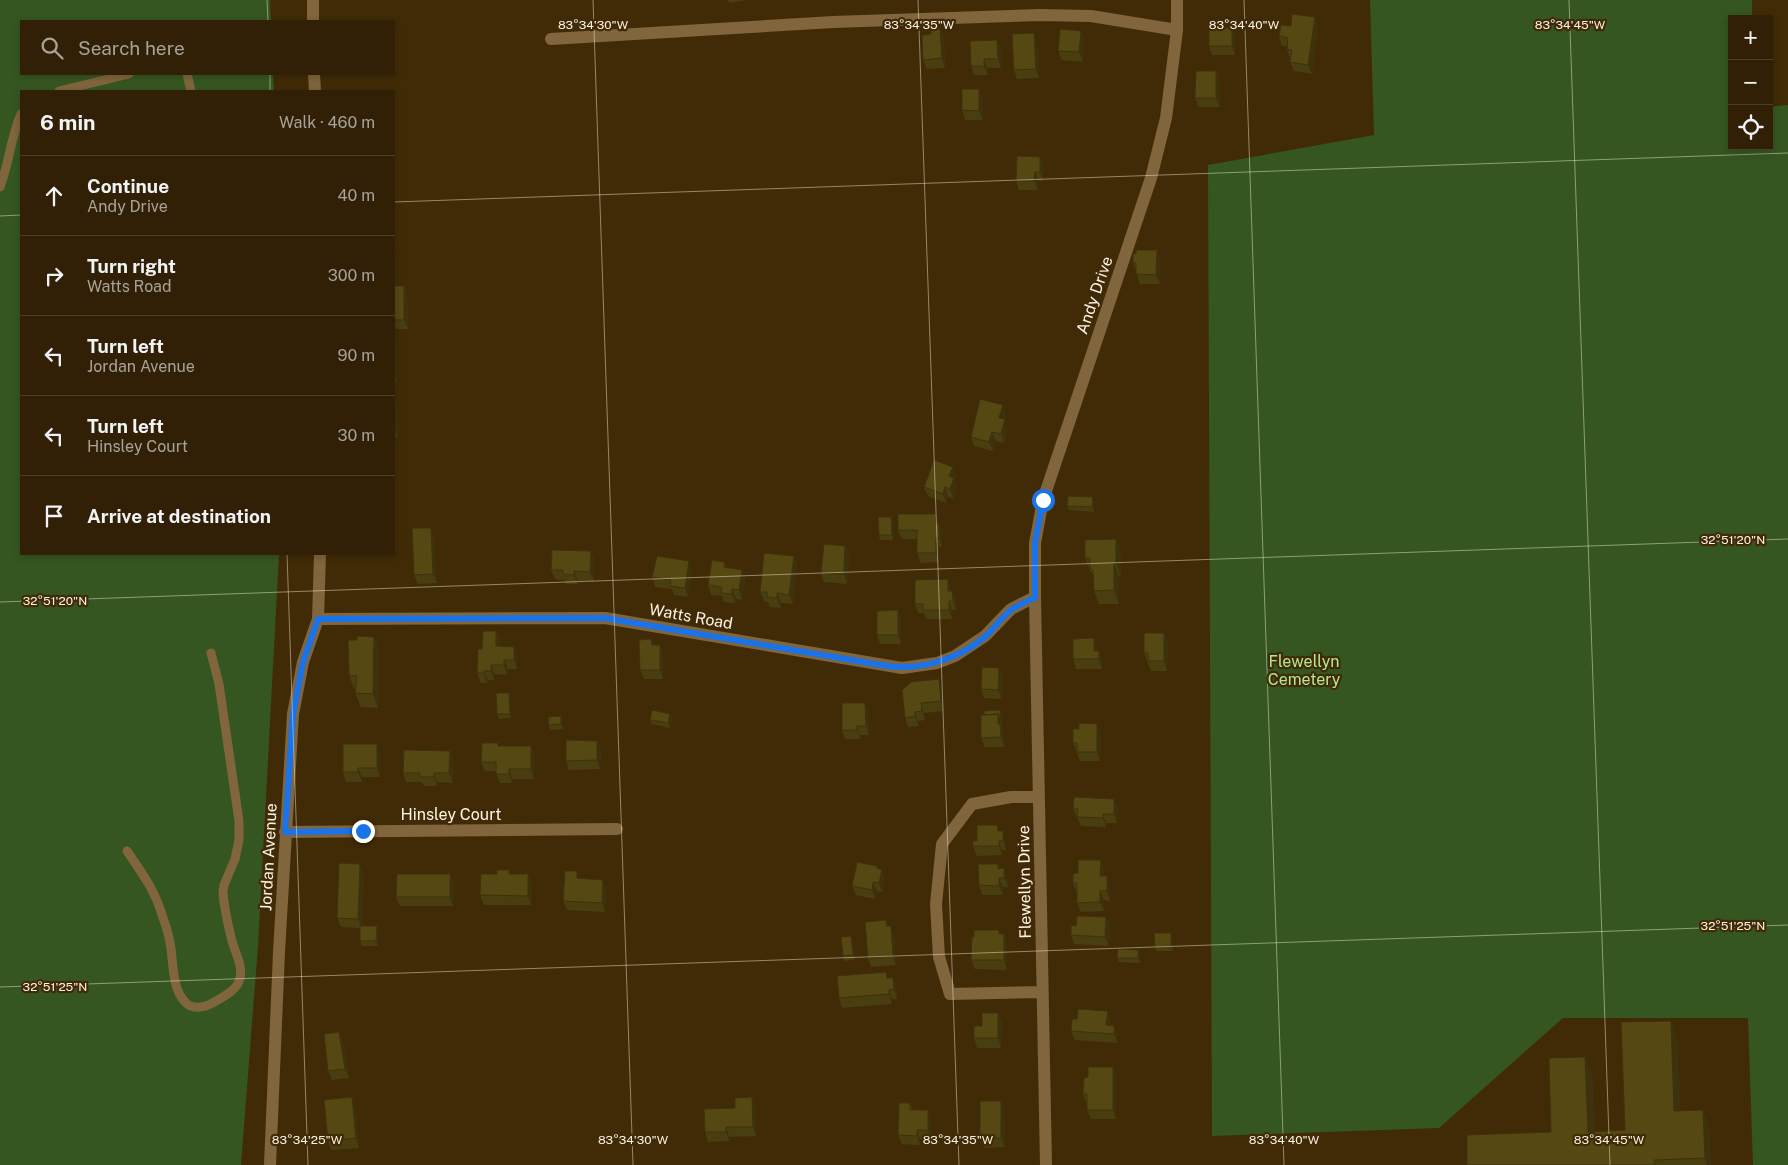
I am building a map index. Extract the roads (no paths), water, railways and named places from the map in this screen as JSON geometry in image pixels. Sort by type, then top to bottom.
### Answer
[{"type":"street","points":[[313,0],[313,20]]},
{"type":"street","name":"Andy Drive","points":[[1035,598],[1035,543],[1043,500],[1151,178],[1166,118],[1177,30],[1177,0]]},
{"type":"street","points":[[551,39],[833,22],[1039,15],[1091,16],[1177,30]]},
{"type":"street","points":[[314,75],[315,90]]},
{"type":"street","name":"Jordan Avenue","points":[[270,1165],[285,832],[293,714],[303,662],[318,619],[320,555]]},
{"type":"street","name":"Watts Road","points":[[318,619],[605,618],[902,668],[937,663],[954,656],[986,636],[1012,609],[1035,598]]},
{"type":"street","name":"Flewellyn Drive","points":[[1035,598],[1046,1165]]},
{"type":"street","points":[[1039,797],[1011,797],[972,804],[942,844],[936,904],[939,957],[950,994],[1042,992]]},
{"type":"street","name":"Hinsley Court","points":[[285,832],[616,830]]},
{"type":"lane","points":[[63,90],[125,75]]},
{"type":"lane","points":[[187,75],[191,90]]},
{"type":"lane","points":[[0,187],[7,168],[20,116]]},
{"type":"lane","points":[[127,851],[151,886],[160,908],[170,942],[176,986],[183,1000],[188,1005],[196,1007],[206,1006],[222,998],[236,987],[240,976],[239,963],[232,939],[223,892],[235,859],[239,840],[239,821],[219,684],[211,653]]},
{"type":"park label","name":"Flewellyn Cemetery","points":[[1304,670]]}]
